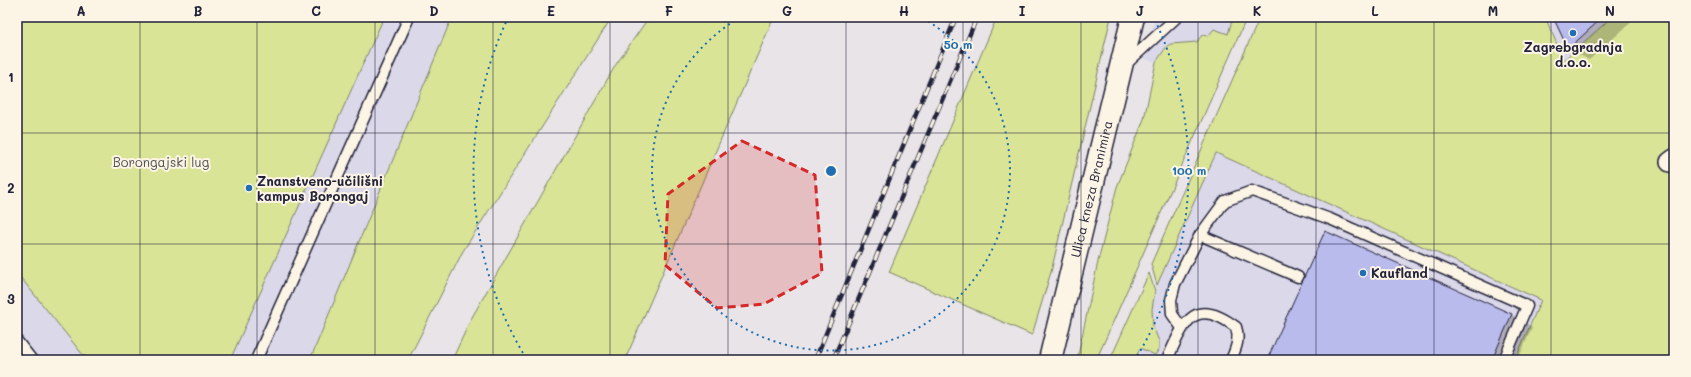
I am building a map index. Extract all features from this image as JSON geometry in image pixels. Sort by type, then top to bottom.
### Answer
[{"type":"main road","name":"Ulica kneza Branimira","points":[[1050,360],[1133,17]]},
{"type":"lane","points":[[256,360],[409,17]]},
{"type":"lane","points":[[1120,69],[1177,17]]},
{"type":"lane","points":[[1182,328],[1172,314],[1171,300],[1175,284],[1200,235],[1225,201],[1252,191],[1330,219],[1528,306],[1504,360]]},
{"type":"lane","points":[[1200,235],[1298,277]]},
{"type":"lane","points":[[1167,360],[1182,328],[1197,314],[1205,312],[1216,315],[1236,327],[1239,336],[1238,343],[1231,360]]},
{"type":"lane","points":[[17,341],[32,360]]},
{"type":"highlighted area","points":[[742,141],[815,175],[822,273],[764,304],[717,308],[665,265],[668,194]]},
{"type":"shaded area","name":"Borongajski lug","points":[[17,17],[558,17],[402,360],[17,360]]},
{"type":"shaded area","points":[[1155,17],[1233,17],[1228,34],[1208,36],[1201,35],[1197,42],[1171,44],[1167,46],[1156,62],[1145,59]]},
{"type":"shaded area","points":[[1545,17],[1612,17],[1564,60]]},
{"type":"shaded area","points":[[1216,153],[1541,300],[1515,360],[1123,360]]},
{"type":"green space","name":"Borongajski lug","points":[[17,17],[384,17],[230,360],[93,360],[83,355],[17,273]]},
{"type":"green space","points":[[452,17],[612,17],[463,251],[408,360],[310,360]]},
{"type":"green space","points":[[649,17],[774,17],[625,360],[452,360],[471,319],[615,66]]},
{"type":"green space","points":[[997,17],[1111,17],[1051,272],[1032,335],[889,272]]},
{"type":"green space","points":[[1233,17],[1247,17],[1096,360],[1077,360],[1099,257],[1117,187],[1144,119],[1156,62],[1167,46],[1171,44],[1197,42],[1202,35],[1208,36],[1214,29],[1228,34]]},
{"type":"green space","points":[[1260,17],[1545,17],[1564,60],[1612,17],[1674,17],[1674,360],[1515,360],[1541,300],[1216,153],[1157,285],[1151,264]]},
{"type":"green space","points":[[1149,273],[1155,291],[1152,309],[1153,327],[1159,341],[1159,349],[1155,355],[1140,348],[1135,360],[1110,360]]},
{"type":"building","name":"Zagrebgradnja d.o.o.","points":[[1553,17],[1603,17],[1568,49]]},
{"type":"building","name":"Kaufland","points":[[1325,231],[1512,314],[1492,360],[1267,360]]},
{"type":"railway","points":[[815,360],[956,17]]},
{"type":"railway","points":[[833,360],[977,17]]},
{"type":"place","name":"Zagrebgradnja d.o.o.","points":[[1573,33]]},
{"type":"place","name":"Znanstveno-učilišni kampus Borongaj","points":[[249,188]]},
{"type":"place","name":"Kaufland","points":[[1363,273]]}]
